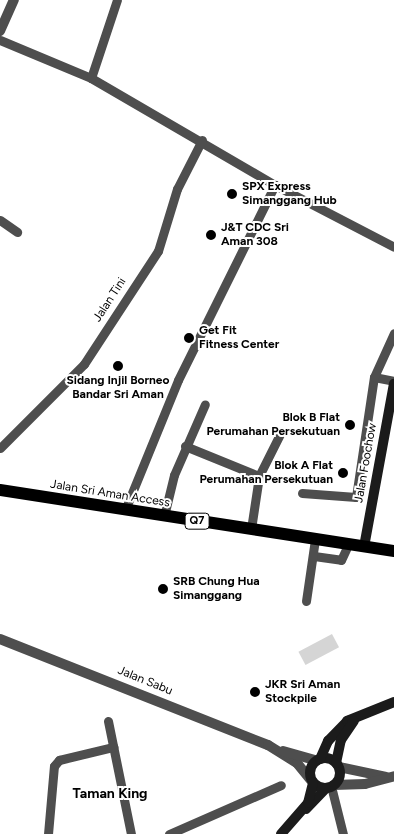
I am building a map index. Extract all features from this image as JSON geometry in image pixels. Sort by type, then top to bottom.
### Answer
[{"type":"main road","name":"Jalan Foochow","points":[[364,547],[394,383]]},
{"type":"main road","name":"Jalan Sri Aman Access","points":[[0,490],[394,551]]},
{"type":"main road","points":[[301,812],[312,781],[311,767],[318,760],[340,727],[366,710],[394,702]]},
{"type":"main road","points":[[281,834],[301,812],[330,787],[344,734],[366,710]]},
{"type":"main road","points":[[318,760],[337,765]]},
{"type":"main road","points":[[312,781],[330,787]]},
{"type":"street","points":[[0,31],[14,0]]},
{"type":"street","points":[[91,78],[117,0]]},
{"type":"street","points":[[0,40],[91,78],[202,140],[275,185],[394,247]]},
{"type":"street","name":"Jalan Tini","points":[[0,448],[89,356],[158,251],[177,190],[202,140]]},
{"type":"street","points":[[126,510],[178,380],[275,185]]},
{"type":"street","points":[[0,220],[17,232]]},
{"type":"street","points":[[302,493],[356,497],[374,377],[394,333]]},
{"type":"street","points":[[374,377],[394,383]]},
{"type":"street","points":[[164,516],[185,446],[205,404]]},
{"type":"street","points":[[251,529],[259,476],[280,434]]},
{"type":"street","points":[[185,446],[259,476]]},
{"type":"street","points":[[306,601],[315,539]]},
{"type":"street","points":[[314,556],[341,560],[348,545]]},
{"type":"street","name":"Jalan Sabu","points":[[0,639],[93,673],[280,750],[318,760]]},
{"type":"street","points":[[89,683],[93,673]]},
{"type":"street","points":[[108,720],[132,834]]},
{"type":"street","points":[[48,834],[54,766],[60,760],[113,747]]},
{"type":"street","points":[[280,750],[312,781]]},
{"type":"street","points":[[337,765],[390,776]]},
{"type":"street","points":[[343,834],[330,787],[364,784],[390,776]]},
{"type":"street","points":[[169,834],[281,785]]},
{"type":"shaded area","points":[[332,634],[339,647],[305,665],[298,652]]},
{"type":"place","name":"SPX Express Simanggang Hub","points":[[232,194]]},
{"type":"place","name":"J&T CDC Sri Aman 308","points":[[211,235]]},
{"type":"place","name":"Get Fit Fitness Center","points":[[189,338]]},
{"type":"place","name":"Sidang Injil Borneo Bandar Sri Aman","points":[[118,366]]},
{"type":"place","name":"Blok B Flat Perumahan Persekutuan","points":[[350,425]]},
{"type":"place","name":"Blok A Flat Perumahan Persekutuan","points":[[343,473]]},
{"type":"place","name":"SRB Chung Hua Simanggang","points":[[163,589]]},
{"type":"place","name":"JKR Sri Aman Stockpile","points":[[255,692]]},
{"type":"district","name":"Taman King","points":[[110,794]]}]
